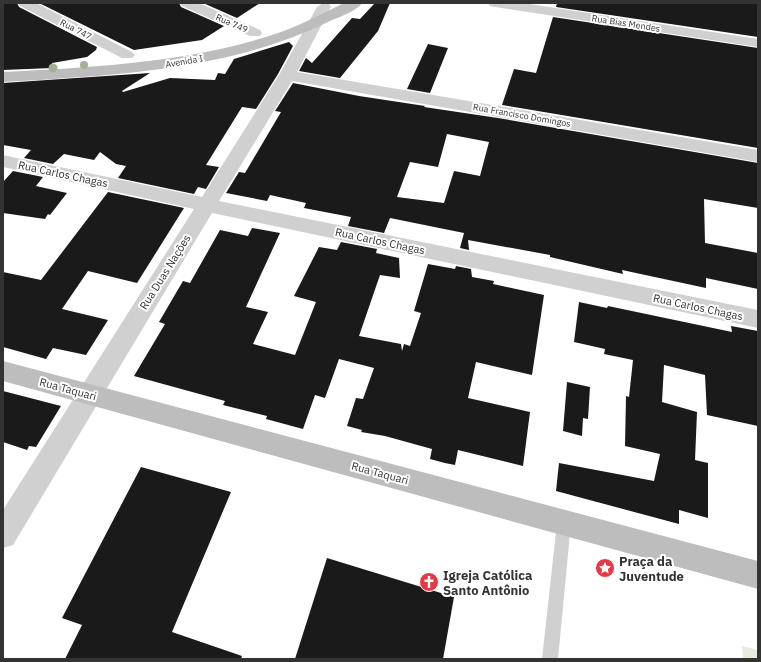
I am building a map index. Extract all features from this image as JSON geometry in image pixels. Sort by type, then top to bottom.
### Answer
[{"type":"street","name":"Rua 747","points":[[25,3],[127,55]]},
{"type":"street","name":"Rua 749","points":[[187,3],[255,33]]},
{"type":"street","name":"Avenida I","points":[[3,64],[190,49],[281,26],[324,11],[355,3]]},
{"type":"street","name":"Rua Bias Mendes","points":[[495,3],[758,43]]},
{"type":"street","name":"Avenida I","points":[[3,77],[123,69],[189,61],[277,39],[324,11]]},
{"type":"street","name":"Rua Duas Nações","points":[[3,535],[89,394],[207,206],[287,75],[324,11]]},
{"type":"street","name":"Rua Francisco Domingos","points":[[287,75],[758,156]]},
{"type":"street","name":"Rua Carlos Chagas","points":[[3,161],[207,206],[758,319]]},
{"type":"street","name":"Rua Taquari","points":[[3,371],[758,575]]},
{"type":"lane","points":[[550,659],[564,523]]},
{"type":"shaded area","points":[[742,646],[758,650],[758,659],[743,659]]},
{"type":"building","points":[[3,3],[17,3],[19,7],[97,47],[96,50],[87,57],[52,63],[52,68],[3,70]]},
{"type":"building","points":[[39,3],[179,3],[181,7],[224,26],[202,40],[134,50]]},
{"type":"building","points":[[203,3],[260,3],[237,18]]},
{"type":"building","points":[[375,3],[390,3],[378,31],[340,78],[299,71],[306,58],[312,63],[352,18],[360,19]]},
{"type":"building","points":[[557,3],[758,3],[758,37],[556,7]]},
{"type":"building","points":[[553,17],[758,48],[758,148],[502,105],[514,69],[536,73]]},
{"type":"building","points":[[289,42],[293,46],[278,74],[256,109],[242,107],[206,165],[219,167],[206,189],[198,187],[194,194],[118,178],[126,166],[116,164],[100,152],[94,160],[64,154],[53,164],[24,158],[31,150],[3,145],[3,83],[150,73],[122,91],[123,92],[170,78],[215,80],[218,73],[225,74],[234,59]]},
{"type":"building","points":[[428,44],[448,48],[430,93],[407,89]]},
{"type":"building","points":[[293,83],[359,96],[498,118],[758,163],[758,208],[704,199],[705,243],[758,253],[758,289],[706,278],[706,288],[622,270],[623,274],[550,257],[550,255],[468,240],[469,250],[460,248],[464,233],[390,218],[384,233],[348,226],[351,217],[304,208],[306,203],[270,195],[267,201],[226,193],[239,172],[245,173],[281,112],[275,111]],"holes":[[[447,134],[489,142],[480,176],[454,171],[444,203],[397,197],[410,162],[438,167]]]},
{"type":"building","points":[[13,171],[43,177],[36,186],[67,193],[50,215],[48,214],[45,219],[3,213],[3,182]]},
{"type":"building","points":[[108,192],[184,208],[137,283],[88,271],[62,309],[108,320],[86,355],[53,348],[46,359],[3,347],[3,272],[41,280]]},
{"type":"building","points":[[252,228],[280,233],[246,307],[268,312],[253,344],[295,355],[316,302],[294,296],[319,247],[337,250],[341,242],[377,249],[376,253],[399,258],[400,278],[380,275],[359,336],[401,344],[402,351],[404,344],[410,346],[421,313],[414,311],[428,264],[455,269],[456,266],[471,269],[472,277],[494,281],[493,284],[544,295],[532,375],[476,362],[468,398],[530,412],[523,466],[458,450],[455,465],[445,463],[430,459],[432,449],[385,436],[361,432],[362,430],[347,426],[356,398],[363,399],[374,368],[339,359],[325,398],[315,395],[303,429],[266,419],[267,416],[223,405],[225,401],[134,376],[165,324],[159,322],[183,281],[190,283],[220,230],[248,236]]},
{"type":"building","points":[[579,302],[607,308],[608,306],[732,332],[731,326],[758,331],[758,426],[707,415],[705,375],[664,365],[662,402],[697,412],[695,460],[708,463],[708,518],[679,510],[679,524],[556,491],[559,463],[654,481],[660,454],[625,446],[626,396],[629,397],[633,360],[604,354],[605,349],[574,342]]},
{"type":"building","points":[[567,382],[590,387],[588,419],[583,418],[582,436],[563,431]]},
{"type":"building","points":[[3,391],[61,406],[36,447],[29,446],[27,450],[3,442]]},
{"type":"building","points":[[141,467],[231,492],[172,632],[242,656],[241,659],[65,659],[82,625],[62,618]]},
{"type":"building","points":[[327,558],[454,597],[443,659],[295,659]]},
{"type":"place","name":"Praça da Juventude","points":[[605,568]]},
{"type":"place","name":"Igreja Católica Santo Antônio","points":[[429,582]]}]
